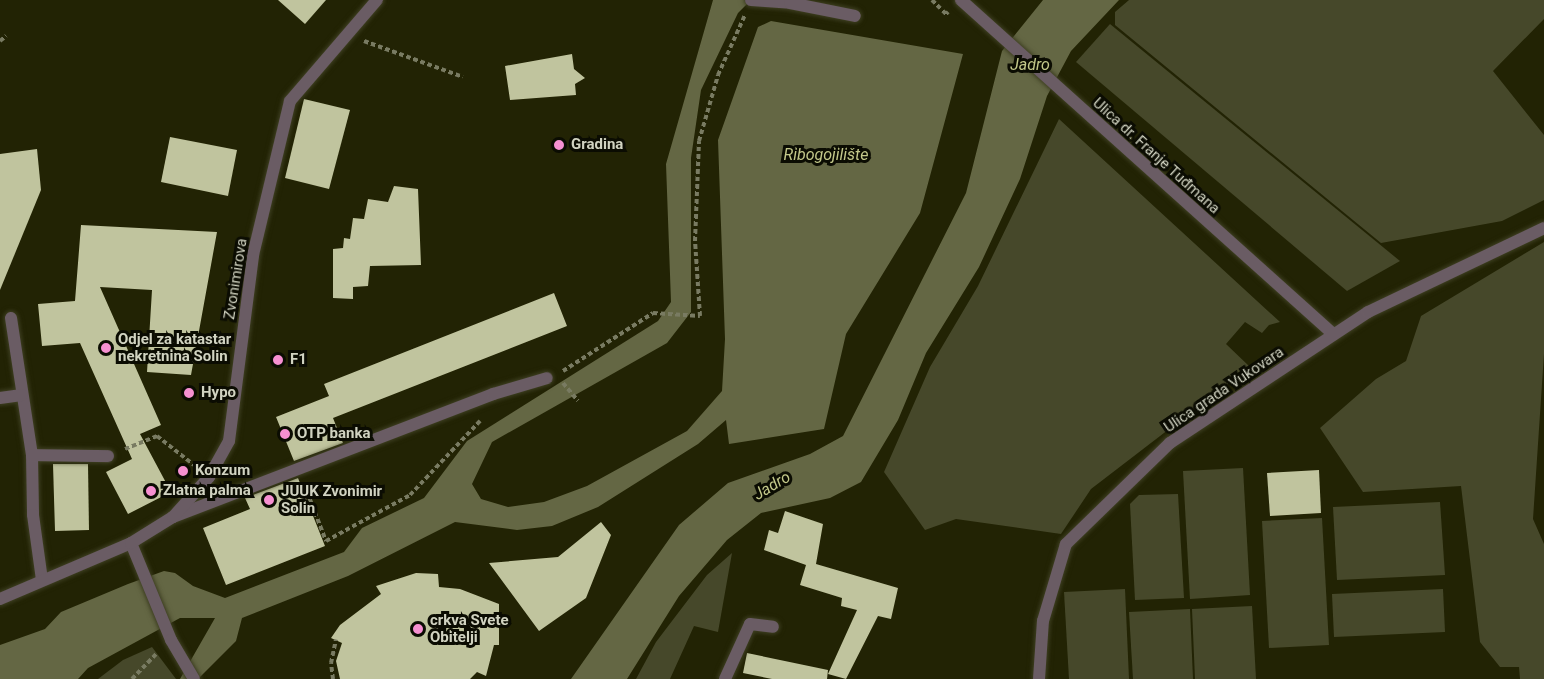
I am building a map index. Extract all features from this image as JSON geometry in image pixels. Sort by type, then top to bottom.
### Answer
[{"type":"street","points":[[346,35],[377,0]]},
{"type":"street","name":"Ulica dr. Franje Tuđmana","points":[[961,0],[1333,334]]},
{"type":"street","points":[[752,1],[790,3],[855,16]]},
{"type":"street","name":"Zvonimirova","points":[[173,517],[209,477],[230,441],[253,255],[290,101],[346,35]]},
{"type":"street","name":"Ulica grada Vukovara","points":[[1039,679],[1043,621],[1066,544],[1170,443],[1368,312],[1544,228]]},
{"type":"street","points":[[11,318],[32,455],[33,515],[42,580]]},
{"type":"street","points":[[0,599],[131,543],[173,517],[297,466],[493,394],[552,377]]},
{"type":"street","points":[[0,399],[22,395]]},
{"type":"street","points":[[32,455],[108,456]]},
{"type":"street","points":[[131,543],[171,640],[194,679]]},
{"type":"street","points":[[725,679],[750,624],[773,627]]},
{"type":"path","points":[[578,401],[552,377],[653,314],[700,316],[695,241],[699,141],[718,75],[752,1]]},
{"type":"path","points":[[346,35],[463,77]]},
{"type":"path","points":[[0,41],[6,36]]},
{"type":"path","points":[[297,466],[326,541],[410,495],[482,419]]},
{"type":"path","points":[[108,456],[157,436],[209,477]]},
{"type":"path","points":[[333,679],[331,663],[336,640]]},
{"type":"path","points":[[132,679],[150,660]]},
{"type":"shaded area","points":[[1129,0],[1544,0],[1544,19],[1493,71],[1544,135],[1544,200],[1502,221],[1381,243],[1115,25],[1115,12]]},
{"type":"shaded area","points":[[1110,24],[1400,261],[1347,291],[1076,62]]},
{"type":"shaded area","points":[[1059,119],[1280,322],[1269,325],[1262,333],[1245,322],[1226,344],[1250,367],[1091,489],[1061,534],[956,519],[925,530],[884,472],[930,367],[978,286]]},
{"type":"shaded area","points":[[1544,242],[1544,354],[1533,519],[1544,544],[1544,679],[1520,679],[1519,667],[1500,667],[1480,642],[1461,486],[1363,492],[1320,428],[1376,379],[1406,361],[1421,316]]},
{"type":"shaded area","points":[[1243,468],[1250,595],[1190,599],[1183,471]]},
{"type":"shaded area","points":[[1178,494],[1184,598],[1135,600],[1130,504],[1139,495]]},
{"type":"shaded area","points":[[1440,502],[1445,575],[1337,580],[1333,507]]},
{"type":"shaded area","points":[[1322,518],[1329,645],[1269,648],[1262,521]]},
{"type":"shaded area","points":[[732,553],[718,632],[694,626],[670,679],[636,679],[656,642],[707,575]]},
{"type":"shaded area","points":[[1125,589],[1129,679],[1069,679],[1064,592]]},
{"type":"shaded area","points":[[1443,589],[1445,632],[1334,637],[1332,594]]},
{"type":"shaded area","points":[[1252,606],[1256,679],[1195,679],[1192,609]]},
{"type":"shaded area","points":[[1190,609],[1193,679],[1133,679],[1129,612]]},
{"type":"shaded area","points":[[152,647],[176,679],[98,679],[123,660]]},
{"type":"water","name":"Ribogojilište","points":[[713,0],[751,0],[738,13],[701,90],[691,158],[691,312],[667,343],[492,442],[472,484],[481,499],[508,507],[544,502],[587,486],[687,431],[722,391],[725,339],[718,140],[758,27],[771,21],[963,54],[920,213],[846,334],[824,429],[729,444],[726,420],[698,444],[598,507],[552,526],[517,530],[455,522],[348,576],[242,618],[236,641],[198,679],[180,679],[215,618],[180,618],[88,668],[78,679],[0,679],[0,645],[45,629],[61,612],[128,584],[164,571],[175,573],[193,586],[225,598],[344,552],[362,528],[424,498],[467,441],[658,321],[671,302],[666,164]]},
{"type":"water","name":"Jadro","points":[[1043,0],[1119,0],[1071,51],[1047,96],[1020,179],[979,267],[926,353],[898,420],[861,482],[830,498],[761,513],[727,540],[679,596],[627,679],[571,679],[679,525],[728,483],[810,454],[843,436],[966,193],[1002,51]]},
{"type":"building","points":[[278,0],[326,0],[305,24]]},
{"type":"building","points":[[572,54],[574,69],[585,78],[575,84],[576,95],[510,100],[505,66]]},
{"type":"building","points":[[304,99],[350,110],[329,189],[285,178]]},
{"type":"building","points":[[170,137],[237,150],[228,196],[161,182]]},
{"type":"building","points":[[37,149],[41,190],[0,290],[0,154]]},
{"type":"building","points":[[394,186],[418,189],[421,265],[370,266],[368,286],[353,287],[353,299],[333,298],[333,249],[343,248],[344,238],[350,239],[353,218],[364,219],[368,199],[388,202]]},
{"type":"building","points":[[81,225],[217,232],[191,375],[147,372],[152,290],[100,287],[161,425],[140,434],[171,492],[128,514],[106,472],[132,459],[80,343],[42,346],[38,304],[75,301]]},
{"type":"building","points":[[554,293],[567,326],[333,418],[343,443],[294,461],[276,417],[329,396],[324,384]]},
{"type":"building","points":[[53,464],[88,464],[89,530],[55,531]]},
{"type":"building","points":[[1319,470],[1321,513],[1270,516],[1267,473]]},
{"type":"building","points":[[298,478],[325,546],[226,585],[203,528],[250,509],[245,498]]},
{"type":"building","points":[[785,511],[823,524],[816,564],[898,588],[891,619],[878,616],[846,679],[828,674],[857,610],[841,606],[842,598],[800,585],[806,565],[764,550],[769,530],[778,533]]},
{"type":"building","points":[[601,522],[611,535],[586,598],[539,631],[489,563],[558,557]]},
{"type":"building","name":"crkva Svete Obitelji","points":[[416,573],[438,574],[439,587],[460,589],[499,604],[499,645],[494,645],[486,676],[477,672],[470,679],[340,679],[336,661],[342,643],[331,638],[340,625],[381,594],[376,586]]},
{"type":"building","points":[[747,653],[828,670],[827,679],[772,679],[743,673]]},
{"type":"place","name":"Gradina","points":[[559,145]]},
{"type":"place","name":"Odjel za katastar nekretnina Solin","points":[[106,348]]},
{"type":"place","name":"F1","points":[[278,360]]},
{"type":"place","name":"Hypo","points":[[189,393]]},
{"type":"place","name":"OTP banka","points":[[285,434]]},
{"type":"place","name":"Konzum","points":[[183,471]]},
{"type":"place","name":"Zlatna palma","points":[[151,491]]},
{"type":"place","name":"JUUK Zvonimir Solin","points":[[269,500]]},
{"type":"place","name":"crkva Svete Obitelji","points":[[418,629]]}]
